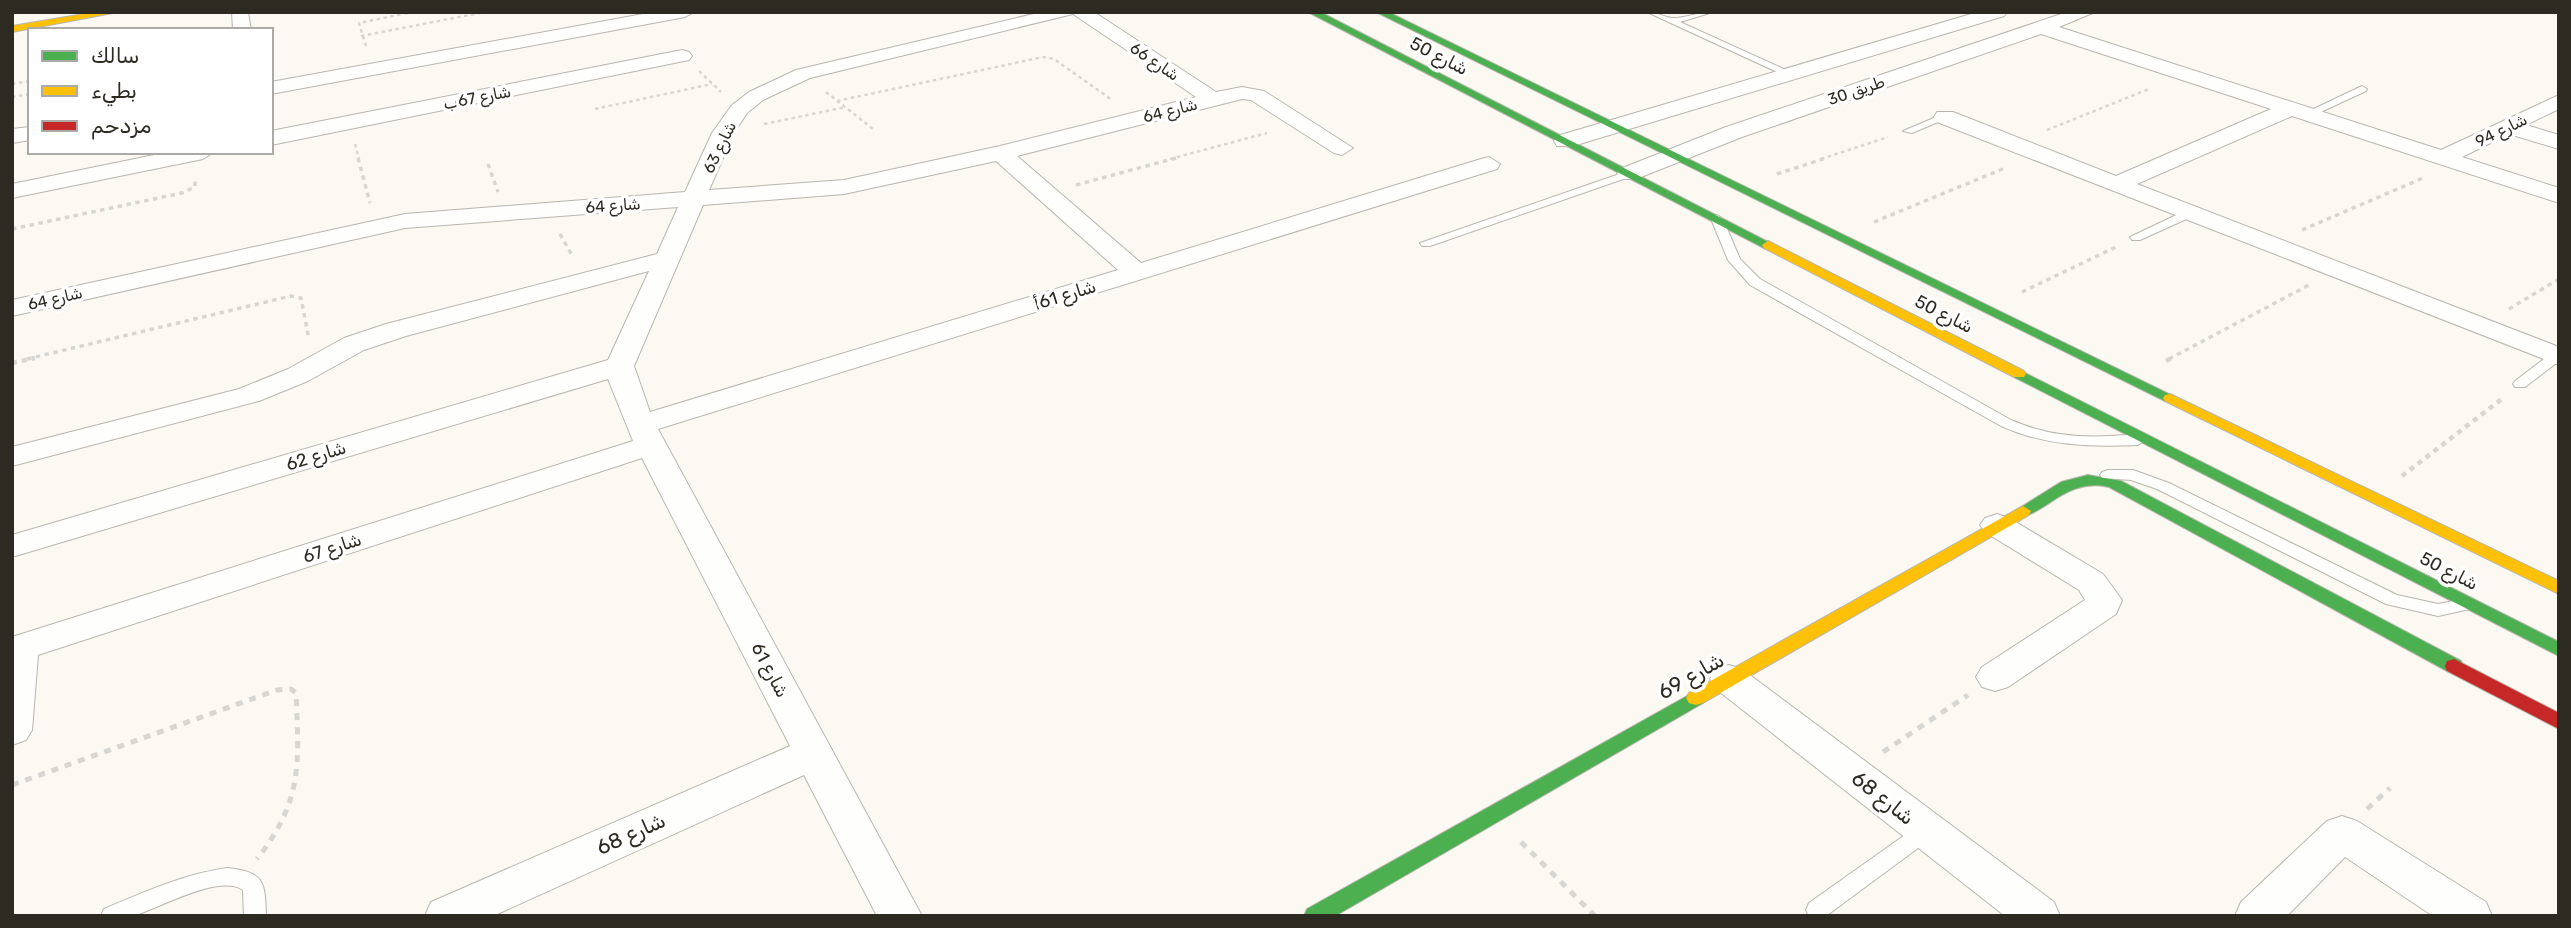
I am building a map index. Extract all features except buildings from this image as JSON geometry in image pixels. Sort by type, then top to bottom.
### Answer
[{"type":"street","points":[[12,29],[43,18],[114,12]]},
{"type":"street","points":[[273,88],[646,15],[685,12]]},
{"type":"street","name":"شارع 63","points":[[620,366],[723,133],[739,109],[766,90],[803,74],[1066,12]]},
{"type":"street","name":"شارع 66","points":[[1082,12],[1213,99]]},
{"type":"street","name":"شارع 50","points":[[1312,12],[2559,650]]},
{"type":"street","name":"شارع 50","points":[[1380,12],[2559,588]]},
{"type":"street","name":"طريق 30","points":[[1565,141],[1792,75],[1961,17],[1998,12]]},
{"type":"street","name":"طريق 30","points":[[1628,174],[1675,158],[1734,132],[2086,12]]},
{"type":"street","points":[[646,15],[682,56]]},
{"type":"street","points":[[2039,27],[2559,196]]},
{"type":"street","name":"شارع 67ب","points":[[273,138],[682,56]]},
{"type":"street","points":[[1213,99],[1237,93],[1253,94],[1342,148]]},
{"type":"street","name":"شارع 64","points":[[12,308],[376,225],[546,209],[844,187],[1001,153],[1213,99]]},
{"type":"street","name":"شارع 94","points":[[2451,160],[2559,101]]},
{"type":"street","points":[[2117,184],[2299,112]]},
{"type":"street","points":[[1945,117],[2558,356]]},
{"type":"street","points":[[2509,127],[2559,142]]},
{"type":"street","points":[[1001,153],[1137,273]]},
{"type":"street","points":[[12,191],[192,154]]},
{"type":"street","name":"شارع 61أ","points":[[645,435],[1137,273],[1489,164]]},
{"type":"street","points":[[12,457],[249,395],[298,375],[314,363],[354,344],[396,330],[670,258]]},
{"type":"street","points":[[620,366],[624,386],[645,435]]},
{"type":"street","name":"شارع 62","points":[[12,546],[620,366]]},
{"type":"street","name":"شارع 67","points":[[16,649],[645,435]]},
{"type":"street","name":"شارع 61","points":[[645,435],[900,916]]},
{"type":"street","points":[[2089,477],[2115,484],[2559,722]]},
{"type":"street","name":"شارع 69","points":[[1315,916],[2076,480],[2089,477]]},
{"type":"street","points":[[1995,677],[2103,606],[2104,600],[2091,582],[1997,525]]},
{"type":"street","points":[[12,730],[16,649]]},
{"type":"street","name":"شارع 68","points":[[1729,679],[2038,916]]},
{"type":"street","name":"شارع 68","points":[[447,916],[814,753]]},
{"type":"street","points":[[2258,916],[2342,833],[2470,916]]},
{"type":"lane","points":[[1651,12],[1792,75]]},
{"type":"lane","points":[[1672,21],[1709,12]]},
{"type":"lane","points":[[2299,112],[2361,89]]},
{"type":"lane","points":[[1908,131],[1945,117]]},
{"type":"lane","points":[[1426,243],[1628,174]]},
{"type":"lane","points":[[2136,237],[2189,213]]},
{"type":"lane","points":[[1717,219],[1734,260],[1755,282],[2023,431],[2063,441],[2148,439]]},
{"type":"lane","points":[[2520,384],[2558,356]]},
{"type":"lane","points":[[2089,477],[2119,474],[2148,480],[2392,600],[2438,610],[2456,609],[2470,603]]},
{"type":"lane","points":[[1817,909],[1926,831]]},
{"type":"lane","points":[[112,916],[209,879],[243,876],[254,886],[255,916]]},
{"type":"path","points":[[375,69],[357,26],[361,22],[412,12]]},
{"type":"path","points":[[361,36],[485,12]]},
{"type":"path","points":[[682,56],[739,109]]},
{"type":"path","points":[[837,101],[1043,57],[1054,59],[1139,118]]},
{"type":"path","points":[[803,74],[873,129]]},
{"type":"path","points":[[2013,144],[2186,75]]},
{"type":"path","points":[[595,109],[712,84]]},
{"type":"path","points":[[723,133],[846,107]]},
{"type":"path","points":[[350,123],[376,225]]},
{"type":"path","points":[[1046,194],[1301,123]]},
{"type":"path","points":[[1737,188],[1908,131]]},
{"type":"path","points":[[12,229],[188,191],[196,185],[197,154]]},
{"type":"path","points":[[1838,237],[2039,154]]},
{"type":"path","points":[[2269,244],[2451,160]]},
{"type":"path","points":[[546,209],[586,280]]},
{"type":"path","points":[[1986,309],[2136,237]]},
{"type":"path","points":[[2131,380],[2337,270]]},
{"type":"path","points":[[2481,326],[2559,279]]},
{"type":"path","points":[[12,363],[295,296],[301,298],[314,363]]},
{"type":"path","points":[[2373,498],[2520,384]]},
{"type":"path","points":[[1852,773],[1995,677]]},
{"type":"path","points":[[12,785],[277,690],[291,689],[296,693],[299,765],[295,798],[278,836],[243,876]]},
{"type":"path","points":[[1494,814],[1595,916]]},
{"type":"traffic: fast","points":[[1312,12],[1768,245]]},
{"type":"traffic: fast","points":[[1380,12],[2170,398]]},
{"type":"traffic: fast","points":[[2019,374],[2559,650]]},
{"type":"traffic: fast","points":[[2023,511],[2056,490],[2077,481],[2101,480],[2115,484],[2454,666]]},
{"type":"traffic: fast","points":[[1315,916],[1696,698]]},
{"type":"traffic: slow","points":[[12,29],[114,12]]},
{"type":"traffic: slow","points":[[1768,245],[2019,374]]},
{"type":"traffic: slow","points":[[2170,398],[2559,588]]},
{"type":"traffic: slow","points":[[1696,698],[2023,511]]},
{"type":"traffic: jam","points":[[2454,666],[2559,722]]}]
